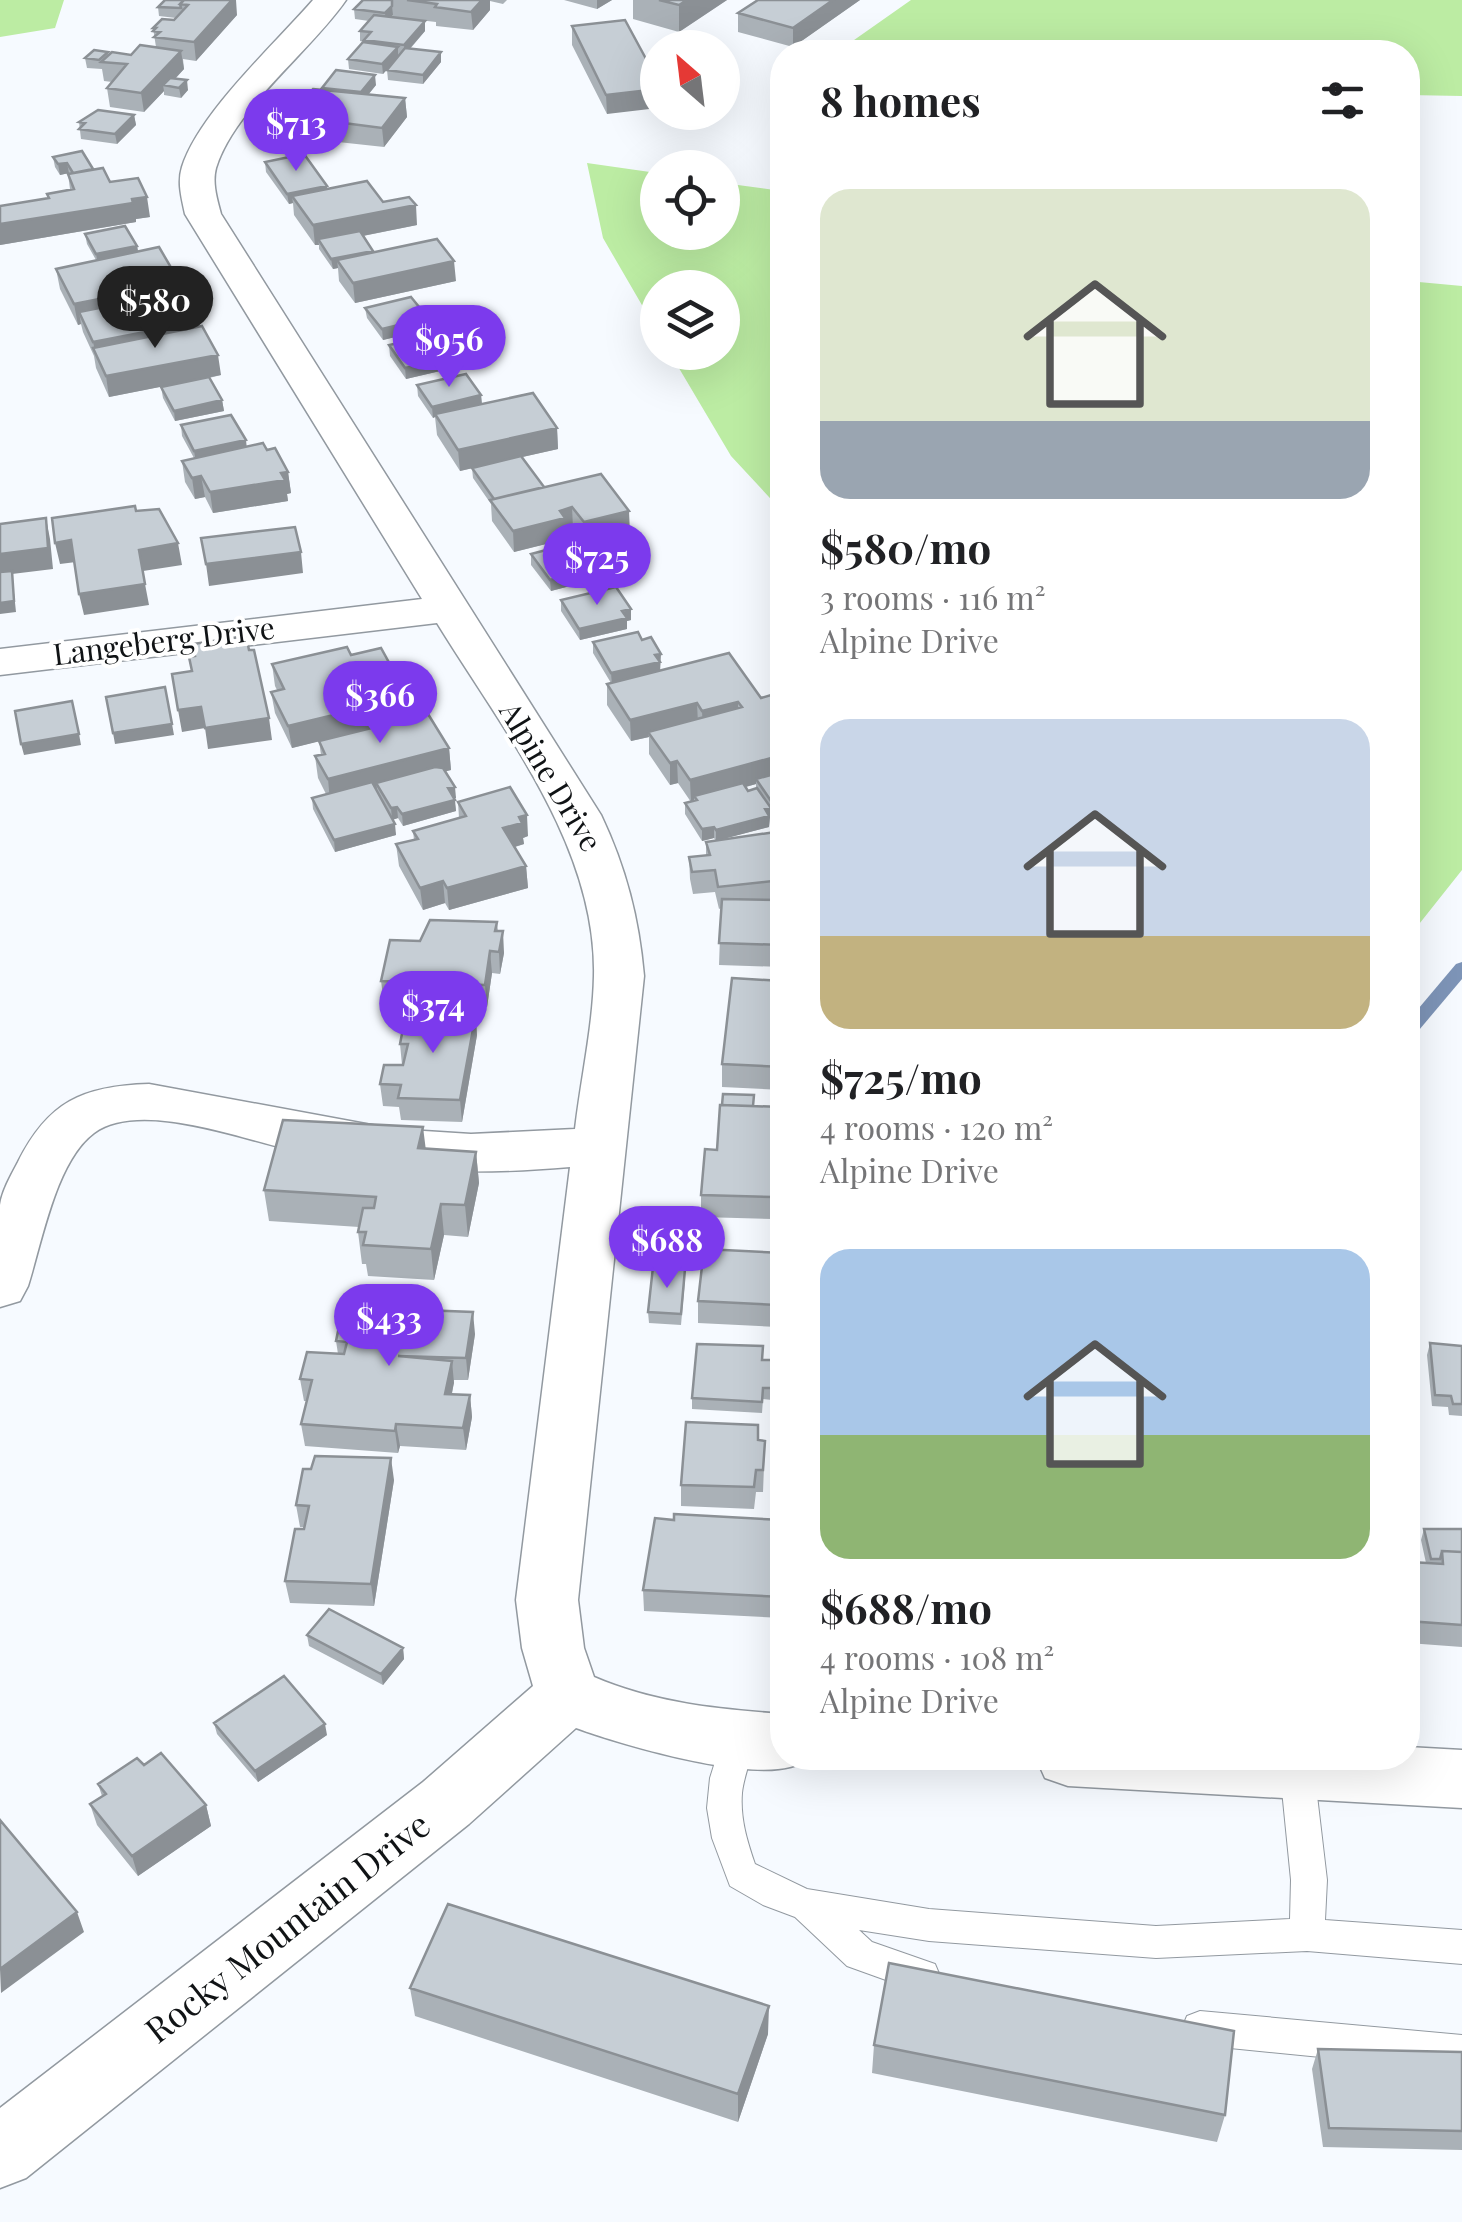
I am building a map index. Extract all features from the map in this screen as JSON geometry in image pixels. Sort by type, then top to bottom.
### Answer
[{"type":"street","name":"Alpine Drive","points":[[330,0],[218,132],[200,164],[196,188],[204,214],[446,609],[578,815],[604,872],[615,916],[619,976],[546,1600],[553,1648],[568,1695]]},
{"type":"street","name":"Langeberg Drive","points":[[0,662],[446,609]]},
{"type":"street","points":[[0,1286],[58,1136],[98,1106],[156,1103],[338,1140],[441,1152],[530,1152],[599,1146]]},
{"type":"street","points":[[568,1695],[604,1712],[760,1741]]},
{"type":"street","name":"Rocky Mountain Drive","points":[[0,2152],[446,1803],[568,1695]]},
{"type":"street","points":[[1296,1770],[1462,1779]]},
{"type":"lane","points":[[760,1741],[726,1779],[722,1818],[742,1875],[775,1894],[807,1905],[929,1925],[1156,1942],[1307,1935],[1462,1947]]},
{"type":"lane","points":[[1296,1770],[1310,1880],[1307,1935]]},
{"type":"lane","points":[[807,1905],[860,1954],[954,1985]]},
{"type":"lane","points":[[1170,2025],[1462,2053]]},
{"type":"green space","points":[[0,0],[64,0],[55,28],[0,37]]},
{"type":"green space","points":[[911,0],[1462,0],[1462,96],[1420,95],[1420,40],[854,40]]},
{"type":"green space","points":[[587,163],[640,171],[640,250],[740,250],[740,185],[770,189],[770,498],[731,456],[680,370],[740,370],[740,270],[640,270],[640,302],[603,238]]},
{"type":"green space","points":[[1420,282],[1462,286],[1462,870],[1420,923]]},
{"type":"building","points":[[165,0],[184,0],[181,8],[158,7]]},
{"type":"building","points":[[184,0],[232,0],[194,42],[154,37],[160,32],[153,28],[162,19],[174,20],[188,5],[180,4]]},
{"type":"building","points":[[363,0],[392,0],[392,6],[385,13],[354,9]]},
{"type":"building","points":[[407,0],[482,0],[471,12]]},
{"type":"building","points":[[659,0],[687,0],[679,5]]},
{"type":"building","points":[[758,0],[833,0],[793,28],[738,13]]},
{"type":"building","points":[[374,15],[425,21],[404,45],[364,40],[371,32],[360,31]]},
{"type":"building","points":[[625,20],[640,48],[640,91],[606,95],[572,26]]},
{"type":"building","points":[[363,42],[398,47],[382,64],[348,59]]},
{"type":"building","points":[[140,45],[181,51],[141,93],[107,88],[127,64],[101,62],[112,52],[131,55]]},
{"type":"building","points":[[405,48],[441,52],[423,75],[387,70]]},
{"type":"building","points":[[94,50],[108,52],[99,60],[85,58]]},
{"type":"building","points":[[336,70],[375,75],[361,92],[322,88]]},
{"type":"building","points":[[170,78],[187,80],[179,88],[163,85]]},
{"type":"building","points":[[313,89],[405,98],[382,128],[336,122],[344,113],[298,107]]},
{"type":"building","points":[[283,93],[297,95],[284,109],[270,108]]},
{"type":"building","points":[[98,110],[134,115],[115,134],[79,129],[85,123],[79,122]]},
{"type":"building","points":[[82,151],[93,169],[73,173],[67,163],[58,164],[53,157]]},
{"type":"building","points":[[304,154],[327,186],[287,194],[265,162]]},
{"type":"building","points":[[103,168],[110,182],[138,178],[147,197],[132,199],[133,203],[0,224],[0,206],[49,198],[47,194],[74,189],[68,174]]},
{"type":"building","points":[[367,181],[383,202],[409,197],[416,205],[313,225],[292,196]]},
{"type":"building","points":[[125,226],[137,246],[96,254],[85,234]]},
{"type":"building","points":[[360,231],[373,251],[331,259],[318,239]]},
{"type":"building","points":[[437,239],[454,261],[353,283],[337,260]]},
{"type":"building","points":[[159,247],[176,276],[171,277],[175,284],[74,304],[56,269]]},
{"type":"building","points":[[182,287],[190,301],[171,305],[181,325],[93,342],[79,312],[114,305],[112,300]]},
{"type":"building","points":[[411,297],[428,318],[382,329],[365,308]]},
{"type":"building","points":[[202,326],[218,355],[106,376],[93,348]]},
{"type":"building","points":[[435,335],[452,358],[405,368],[389,345]]},
{"type":"building","points":[[466,374],[481,395],[432,407],[417,385]]},
{"type":"building","points":[[209,377],[222,400],[174,411],[161,387]]},
{"type":"building","points":[[533,393],[557,428],[458,450],[435,414]]},
{"type":"building","points":[[231,415],[246,440],[194,451],[181,425]]},
{"type":"building","points":[[263,443],[267,450],[275,448],[288,472],[281,473],[285,480],[210,492],[201,476],[192,478],[182,461]]},
{"type":"building","points":[[521,456],[544,487],[494,499],[472,468]]},
{"type":"building","points":[[601,474],[629,511],[584,522],[572,507],[560,511],[565,518],[513,531],[490,500]]},
{"type":"building","points":[[135,506],[136,511],[159,509],[178,543],[139,550],[145,584],[79,594],[71,540],[55,543],[52,518]]},
{"type":"building","points":[[46,518],[48,548],[0,554],[0,524]]},
{"type":"building","points":[[295,527],[301,552],[206,564],[201,538]]},
{"type":"building","points":[[580,541],[600,567],[550,580],[531,554]]},
{"type":"building","points":[[12,571],[14,601],[0,603],[0,572]]},
{"type":"building","points":[[616,587],[631,609],[622,611],[627,618],[579,629],[561,600]]},
{"type":"building","points":[[638,632],[642,640],[651,637],[661,654],[655,655],[660,662],[611,673],[593,642]]},
{"type":"building","points":[[246,636],[249,650],[254,650],[269,718],[205,728],[201,707],[178,710],[172,674],[192,671],[189,657],[195,656],[193,644]]},
{"type":"building","points":[[347,647],[351,655],[381,648],[398,679],[366,687],[375,705],[288,726],[271,692],[284,689],[272,664]]},
{"type":"building","points":[[729,653],[761,698],[770,695],[770,758],[690,780],[677,761],[670,763],[648,732],[742,707],[738,702],[702,711],[697,703],[630,720],[607,684]]},
{"type":"building","points":[[165,687],[172,724],[113,733],[106,697]]},
{"type":"building","points":[[72,701],[79,734],[21,744],[15,711]]},
{"type":"building","points":[[428,714],[449,748],[328,779],[315,756],[325,754],[319,741]]},
{"type":"building","points":[[443,768],[455,787],[448,788],[455,800],[402,814],[397,807],[391,808],[376,783]]},
{"type":"building","points":[[770,775],[770,800],[756,779]]},
{"type":"building","points":[[372,782],[395,824],[334,840],[312,798]]},
{"type":"building","points":[[743,783],[748,791],[757,788],[770,807],[765,809],[769,816],[716,830],[702,829],[685,803],[697,800],[694,796]]},
{"type":"building","points":[[510,787],[527,815],[519,817],[522,823],[503,828],[526,866],[447,888],[443,881],[420,888],[396,844],[418,839],[413,831],[466,816],[458,802]]},
{"type":"building","points":[[770,833],[770,881],[718,887],[715,870],[692,872],[689,857],[710,855],[706,842]]},
{"type":"building","points":[[722,899],[770,900],[770,945],[719,943]]},
{"type":"building","points":[[430,920],[497,922],[495,931],[503,931],[499,952],[490,951],[485,985],[381,981],[390,940],[420,941]]},
{"type":"building","points":[[732,978],[770,980],[770,1066],[722,1064]]},
{"type":"building","points":[[416,1011],[476,1013],[460,1100],[398,1098],[401,1085],[380,1084],[384,1065],[403,1065],[408,1044],[400,1044],[405,1018],[415,1019]]},
{"type":"building","points":[[723,1094],[754,1095],[753,1106],[722,1105]]},
{"type":"building","points":[[720,1105],[770,1107],[770,1197],[701,1195],[705,1149],[717,1150]]},
{"type":"building","points":[[283,1120],[423,1127],[418,1148],[476,1152],[465,1205],[441,1204],[431,1249],[363,1245],[366,1232],[358,1232],[363,1208],[374,1208],[376,1197],[264,1190]]},
{"type":"building","points":[[704,1249],[770,1252],[770,1305],[698,1301]]},
{"type":"building","points":[[653,1267],[685,1269],[681,1314],[648,1312]]},
{"type":"building","points":[[354,1301],[423,1304],[422,1310],[473,1312],[466,1358],[398,1356],[452,1361],[445,1394],[470,1395],[463,1428],[396,1424],[395,1431],[301,1424],[312,1380],[300,1379],[307,1352],[344,1354],[347,1342],[336,1341],[342,1312],[352,1312]]},
{"type":"building","points":[[1430,1343],[1462,1346],[1462,1404],[1453,1404],[1451,1396],[1435,1395]]},
{"type":"building","points":[[697,1344],[763,1346],[762,1360],[770,1360],[770,1388],[763,1388],[762,1402],[692,1398]]},
{"type":"building","points":[[686,1422],[758,1425],[758,1440],[765,1441],[763,1470],[756,1470],[754,1487],[681,1485]]},
{"type":"building","points":[[315,1456],[391,1458],[371,1584],[285,1581],[295,1529],[304,1529],[309,1506],[296,1505],[303,1469],[311,1469]]},
{"type":"building","points":[[674,1514],[770,1519],[770,1596],[643,1590],[655,1518],[674,1520]]},
{"type":"building","points":[[1424,1529],[1462,1529],[1462,1552],[1442,1551],[1440,1559],[1431,1559]]},
{"type":"building","points":[[1442,1551],[1462,1552],[1462,1625],[1420,1622],[1420,1563],[1443,1564]]},
{"type":"building","points":[[329,1609],[403,1648],[381,1674],[307,1635]]},
{"type":"building","points":[[284,1676],[325,1724],[255,1771],[214,1723]]},
{"type":"building","points":[[161,1753],[206,1805],[132,1856],[90,1804],[106,1794],[98,1784],[137,1758],[144,1765]]},
{"type":"building","points":[[0,1820],[77,1912],[0,1969]]},
{"type":"building","points":[[448,1904],[769,2006],[738,2094],[410,1988]]},
{"type":"building","points":[[889,1963],[1234,2031],[1225,2115],[874,2045]]},
{"type":"building","points":[[1318,2049],[1462,2052],[1462,2131],[1329,2128]]},
{"type":"waterway","points":[[1420,1018],[1462,968]]}]
